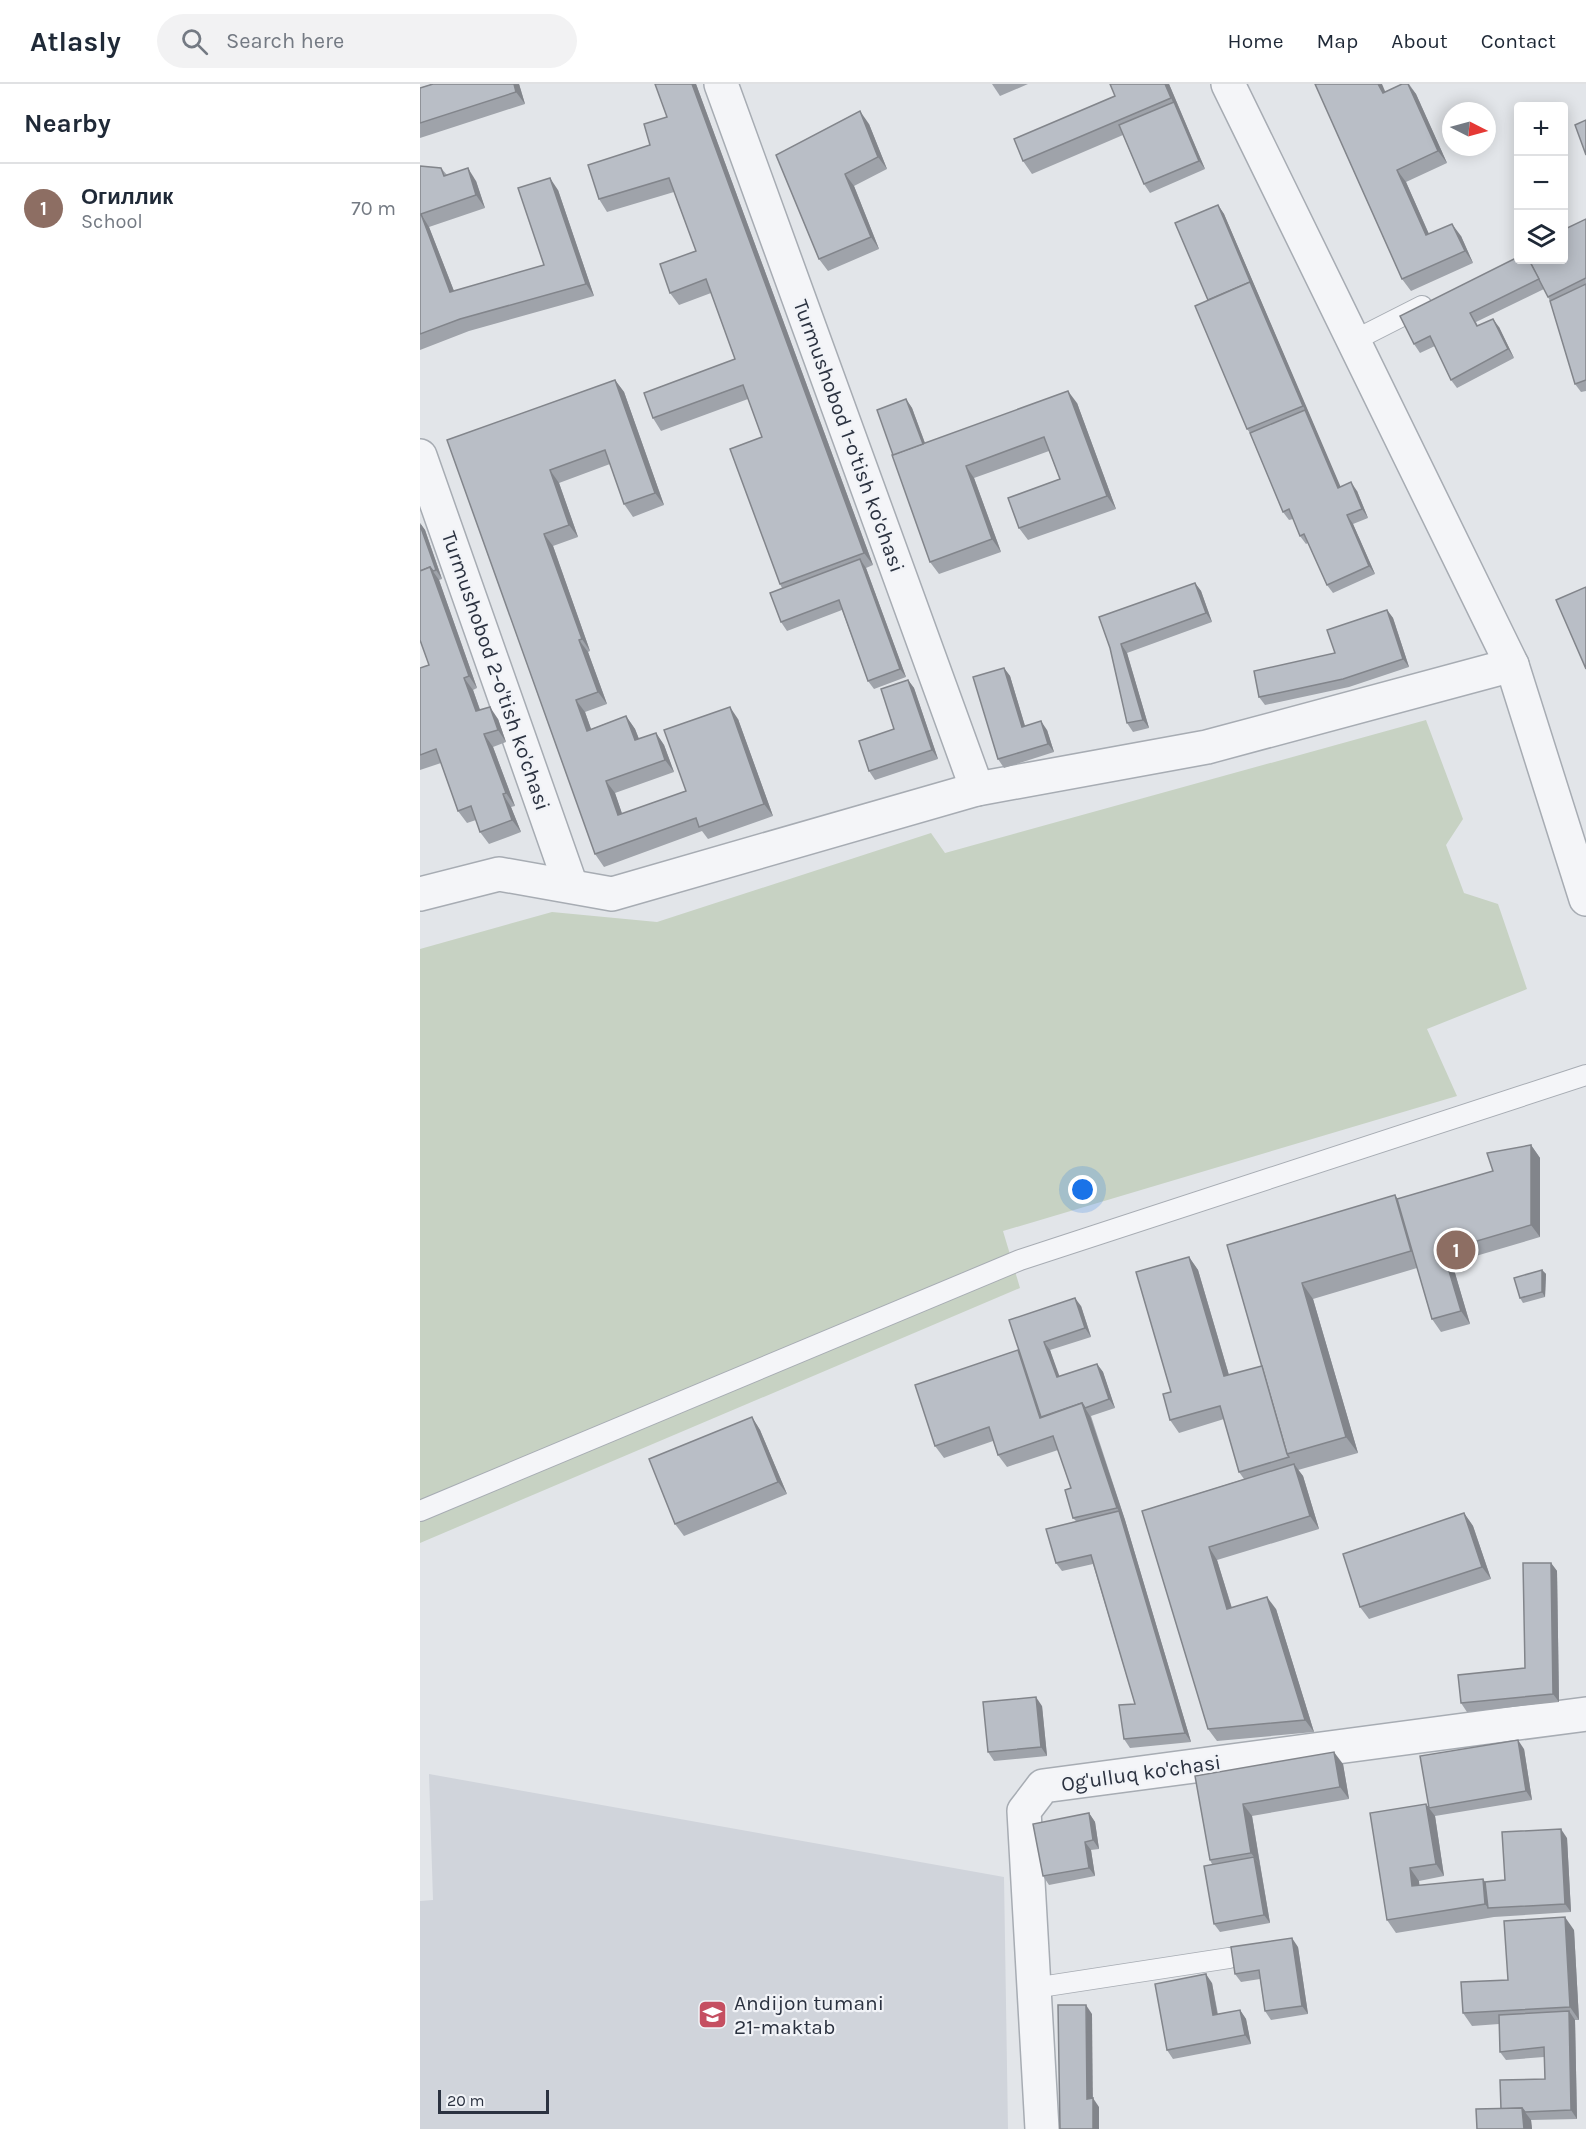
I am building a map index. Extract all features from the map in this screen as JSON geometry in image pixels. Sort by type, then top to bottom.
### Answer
[{"type":"street","name":"Turmushobod 1-o'tish ko'chasi","points":[[721,84],[977,789]]},
{"type":"street","points":[[1228,84],[1512,665],[1586,899]]},
{"type":"street","name":"Turmushobod 2-o'tish ko'chasi","points":[[420,456],[571,886]]},
{"type":"street","points":[[420,894],[500,874],[612,894],[977,789],[1207,747],[1512,665]]},
{"type":"street","name":"Og'ulluq ko'chasi","points":[[1042,2129],[1024,1811],[1043,1786],[1586,1714]]},
{"type":"lane","points":[[1353,341],[1436,299]]},
{"type":"lane","points":[[420,1511],[1020,1260],[1586,1075]]},
{"type":"lane","points":[[1034,1988],[1229,1958]]},
{"type":"shaded area","name":"Andijon tumani 21-maktab","points":[[429,1774],[1004,1877],[1008,2129],[420,2129],[420,1901],[433,1900]]},
{"type":"green space","points":[[1426,720],[1463,819],[1446,845],[1464,893],[1498,904],[1527,989],[1427,1029],[1457,1096],[1003,1231],[1020,1288],[420,1543],[420,949],[552,912],[657,922],[931,833],[945,853]]},
{"type":"building","points":[[433,84],[514,84],[516,92],[420,123],[420,88]]},
{"type":"building","points":[[655,84],[692,84],[864,553],[780,584],[730,449],[762,437],[743,385],[653,418],[644,393],[735,359],[706,279],[670,293],[660,264],[696,251],[669,178],[599,199],[588,165],[650,145],[644,124],[667,117]]},
{"type":"building","points":[[1110,84],[1165,84],[1171,98],[1023,161],[1014,139],[1115,96]]},
{"type":"building","points":[[1315,84],[1378,84],[1383,93],[1402,84],[1408,84],[1438,151],[1397,170],[1426,235],[1452,224],[1465,251],[1402,279]]},
{"type":"building","points":[[1174,102],[1199,161],[1144,184],[1119,125]]},
{"type":"building","points":[[860,111],[878,157],[845,174],[871,237],[819,259],[776,155]]},
{"type":"building","points":[[1586,120],[1586,155],[1575,125]]},
{"type":"building","points":[[420,166],[441,168],[444,176],[468,168],[476,195],[421,214],[450,292],[544,265],[518,188],[550,178],[586,284],[460,319],[420,334]]},
{"type":"building","points":[[1218,205],[1252,286],[1250,282],[1208,300],[1175,223]]},
{"type":"building","points":[[1586,219],[1586,278],[1548,297],[1531,264],[1568,264],[1568,228]]},
{"type":"building","points":[[1514,259],[1514,264],[1531,264],[1539,279],[1470,313],[1477,326],[1493,319],[1508,349],[1451,380],[1430,336],[1414,344],[1400,316]]},
{"type":"building","points":[[1250,282],[1303,406],[1247,429],[1195,306]]},
{"type":"building","points":[[1586,284],[1586,380],[1575,384],[1550,301]]},
{"type":"building","points":[[615,380],[655,493],[624,504],[605,450],[550,470],[569,525],[544,534],[582,639],[579,640],[598,692],[576,700],[587,731],[626,716],[635,740],[656,733],[665,760],[606,781],[618,815],[686,791],[664,730],[730,707],[764,804],[699,827],[696,818],[595,854],[447,440]]},
{"type":"building","points":[[1068,391],[1107,496],[1019,528],[1008,498],[1060,479],[1044,437],[966,466],[992,539],[930,562],[892,455]]},
{"type":"building","points":[[906,399],[923,444],[893,455],[877,410]]},
{"type":"building","points":[[1305,410],[1338,488],[1351,482],[1362,509],[1347,515],[1369,566],[1327,585],[1304,534],[1300,536],[1289,509],[1283,512],[1250,433]]},
{"type":"building","points":[[420,525],[436,570],[433,571],[430,567],[420,571]]},
{"type":"building","points":[[860,559],[900,669],[868,681],[839,600],[781,622],[770,593]]},
{"type":"building","points":[[430,567],[469,676],[464,678],[476,711],[490,707],[498,730],[484,734],[506,793],[503,794],[512,820],[480,832],[471,806],[458,811],[436,749],[420,755],[420,668],[429,665],[420,640],[420,571]]},
{"type":"building","points":[[1195,583],[1206,613],[1121,644],[1143,720],[1127,723],[1110,648],[1099,617]]},
{"type":"building","points":[[1586,587],[1586,669],[1556,600]]},
{"type":"building","points":[[1387,610],[1403,659],[1343,679],[1259,697],[1254,671],[1335,653],[1327,630]]},
{"type":"building","points":[[1004,668],[1022,727],[1041,721],[1048,744],[998,759],[973,677]]},
{"type":"building","points":[[908,680],[932,750],[869,771],[859,741],[894,729],[881,689]]},
{"type":"building","points":[[1531,1145],[1531,1225],[1443,1251],[1461,1311],[1432,1319],[1397,1199],[1493,1171],[1487,1153]]},
{"type":"building","points":[[1395,1195],[1411,1251],[1302,1283],[1346,1437],[1287,1454],[1227,1245]]},
{"type":"building","points":[[1189,1257],[1224,1376],[1262,1366],[1289,1457],[1239,1472],[1220,1406],[1170,1420],[1163,1394],[1171,1392],[1136,1272]]},
{"type":"building","points":[[1542,1270],[1542,1292],[1520,1298],[1514,1278]]},
{"type":"building","points":[[1075,1298],[1085,1328],[1044,1342],[1057,1377],[1097,1364],[1109,1399],[1085,1408],[1082,1403],[1041,1417],[1009,1320]]},
{"type":"building","points":[[1018,1350],[1040,1418],[1082,1403],[1117,1508],[1073,1518],[1065,1490],[1071,1488],[1053,1436],[998,1455],[989,1427],[935,1446],[915,1385]]},
{"type":"building","points":[[752,1417],[778,1482],[675,1524],[649,1459]]},
{"type":"building","points":[[1294,1464],[1310,1516],[1209,1547],[1227,1609],[1267,1597],[1305,1720],[1208,1729],[1142,1511]]},
{"type":"building","points":[[1119,1511],[1185,1733],[1124,1739],[1119,1705],[1135,1704],[1091,1555],[1056,1563],[1046,1529]]},
{"type":"building","points":[[1464,1513],[1482,1567],[1360,1607],[1343,1554]]},
{"type":"building","points":[[1523,1563],[1551,1563],[1553,1694],[1461,1703],[1458,1675],[1525,1668]]},
{"type":"building","points":[[1036,1697],[1041,1747],[988,1752],[983,1702]]},
{"type":"building","points":[[1518,1740],[1526,1791],[1429,1808],[1420,1756]]},
{"type":"building","points":[[1334,1752],[1340,1787],[1243,1804],[1251,1853],[1210,1860],[1195,1776]]},
{"type":"building","points":[[1426,1804],[1436,1864],[1410,1868],[1412,1886],[1483,1879],[1485,1904],[1387,1920],[1370,1813]]},
{"type":"building","points":[[1089,1813],[1093,1840],[1085,1842],[1089,1868],[1043,1876],[1033,1824]]},
{"type":"building","points":[[1561,1829],[1565,1904],[1488,1908],[1485,1882],[1505,1880],[1502,1832]]},
{"type":"building","points":[[1254,1857],[1264,1915],[1214,1924],[1204,1866]]},
{"type":"building","points":[[1565,1917],[1570,2007],[1463,2013],[1461,1982],[1508,1980],[1504,1921]]},
{"type":"building","points":[[1292,1938],[1302,2006],[1265,2011],[1259,1970],[1235,1974],[1231,1947]]},
{"type":"building","points":[[1206,1974],[1213,2015],[1240,2010],[1245,2035],[1167,2050],[1155,1984]]},
{"type":"building","points":[[1058,2005],[1086,2005],[1087,2099],[1093,2098],[1093,2129],[1060,2129]]},
{"type":"building","points":[[1569,2011],[1571,2110],[1525,2112],[1522,2108],[1501,2109],[1500,2080],[1545,2079],[1544,2047],[1500,2052],[1499,2015]]},
{"type":"building","points":[[1522,2108],[1524,2129],[1477,2129],[1476,2109]]},
{"type":"place","name":"Огиллик","points":[[1456,1250]]},
{"type":"place","name":"Andijon tumani 21-maktab","points":[[713,2015]]}]
